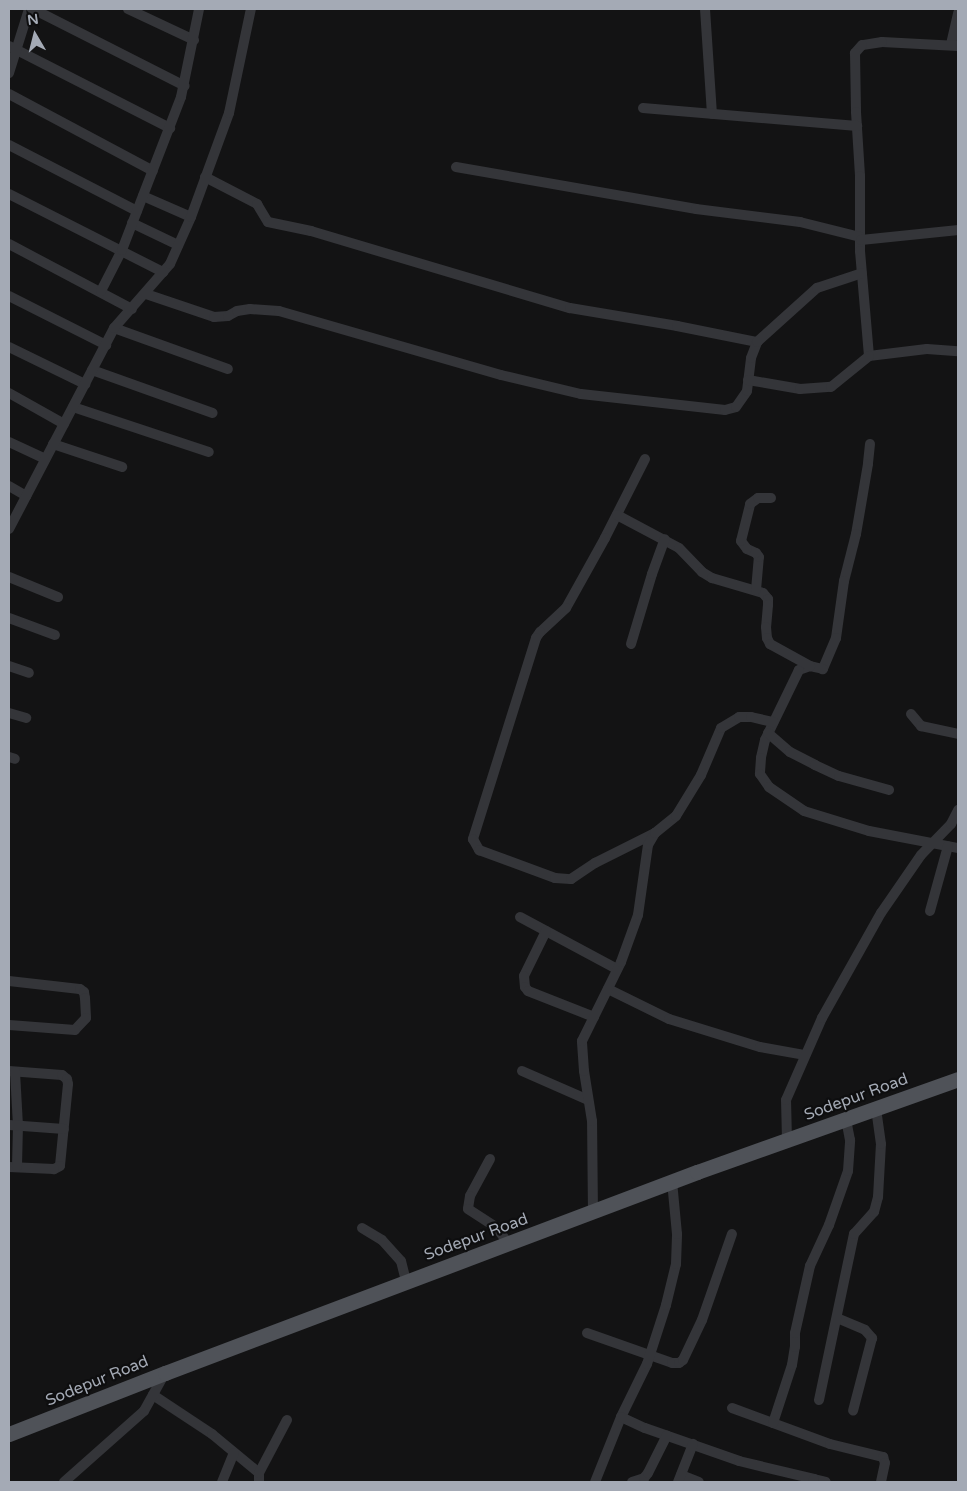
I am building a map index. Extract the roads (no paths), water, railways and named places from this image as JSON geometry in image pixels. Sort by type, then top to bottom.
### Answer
[{"type":"main road","name":"Sodepur Road","points":[[9,1434],[672,1181],[958,1079]]},
{"type":"street","points":[[9,73],[13,48],[29,9]]},
{"type":"street","points":[[33,9],[185,86]]},
{"type":"street","points":[[128,9],[194,40]]},
{"type":"street","points":[[101,291],[122,250],[185,86],[199,9]]},
{"type":"street","points":[[9,529],[114,328],[146,294],[163,272],[178,244],[229,113],[251,9]]},
{"type":"street","points":[[705,9],[712,114]]},
{"type":"street","points":[[869,356],[860,251],[860,176],[855,54],[862,45],[882,42],[955,45],[958,12]]},
{"type":"street","points":[[13,48],[170,128]]},
{"type":"street","points":[[9,94],[153,171]]},
{"type":"street","points":[[643,108],[857,126]]},
{"type":"street","points":[[9,145],[136,211]]},
{"type":"street","points":[[456,167],[696,209],[800,222],[861,238],[958,230]]},
{"type":"street","points":[[205,178],[257,204],[268,222],[311,231],[570,308],[757,342]]},
{"type":"street","points":[[9,194],[163,272]]},
{"type":"street","points":[[143,196],[190,217]]},
{"type":"street","points":[[132,223],[178,244]]},
{"type":"street","points":[[9,244],[132,309]]},
{"type":"street","points":[[146,294],[214,317],[228,316],[237,311],[250,309],[279,311],[501,375],[581,394],[725,410],[736,407],[747,390],[751,358],[757,342],[817,288],[862,273]]},
{"type":"street","points":[[9,296],[106,345]]},
{"type":"street","points":[[114,328],[228,369]]},
{"type":"street","points":[[9,347],[85,384]]},
{"type":"street","points":[[748,380],[800,389],[825,388],[835,386],[869,356],[927,350],[958,351]]},
{"type":"street","points":[[92,370],[213,413]]},
{"type":"street","points":[[9,393],[64,424]]},
{"type":"street","points":[[73,407],[209,452]]},
{"type":"street","points":[[9,442],[46,459]]},
{"type":"street","points":[[53,444],[122,467]]},
{"type":"street","points":[[617,516],[665,539],[679,548],[702,572],[712,578],[756,590],[768,598],[766,628],[770,644],[810,666],[823,669],[836,638],[844,581],[856,534],[870,444]]},
{"type":"street","points":[[645,459],[617,516],[566,608],[536,638],[473,839],[479,850],[555,878],[571,879],[595,863],[655,833],[676,816],[700,776],[721,728],[740,717],[751,717],[773,722]]},
{"type":"street","points":[[9,486],[26,496]]},
{"type":"street","points":[[756,590],[759,557],[756,553],[747,549],[741,541],[753,500],[771,498]]},
{"type":"street","points":[[632,644],[652,574],[665,539]]},
{"type":"street","points":[[9,577],[58,597]]},
{"type":"street","points":[[9,618],[54,635]]},
{"type":"street","points":[[9,666],[29,673]]},
{"type":"street","points":[[810,666],[799,670],[773,722],[760,758],[760,774],[769,787],[804,811],[869,831],[953,847],[930,910]]},
{"type":"street","points":[[9,713],[26,718]]},
{"type":"street","points":[[911,714],[921,726],[958,734]]},
{"type":"street","points":[[768,733],[790,752],[839,776],[889,790]]},
{"type":"street","points":[[787,1140],[786,1100],[822,1018],[858,950],[921,855],[935,843],[951,824],[958,810]]},
{"type":"street","points":[[593,1212],[592,1121],[582,1041],[617,970],[638,914],[648,846],[655,833]]},
{"type":"street","points":[[520,917],[617,970]]},
{"type":"street","points":[[546,931],[524,976],[524,987],[528,991],[594,1017]]},
{"type":"street","points":[[9,981],[80,989],[84,992],[86,1018],[75,1030],[9,1024]]},
{"type":"street","points":[[608,989],[669,1019],[760,1047],[805,1055]]},
{"type":"street","points":[[522,1071],[588,1100]]},
{"type":"street","points":[[12,1072],[65,1076],[68,1084],[62,1163],[58,1168],[13,1167],[13,1125],[12,1072]]},
{"type":"street","points":[[819,1400],[854,1234],[874,1212],[878,1197],[882,1144],[876,1108]]},
{"type":"street","points":[[773,1422],[792,1365],[796,1348],[794,1333],[810,1266],[829,1225],[848,1170],[850,1140],[846,1119]]},
{"type":"street","points":[[13,1125],[64,1129]]},
{"type":"street","points":[[490,1159],[470,1196],[468,1209],[497,1228],[508,1243]]},
{"type":"street","points":[[595,1482],[620,1416],[650,1355],[666,1305],[676,1264],[677,1234],[672,1181]]},
{"type":"street","points":[[362,1228],[382,1240],[401,1261],[406,1282]]},
{"type":"street","points":[[587,1333],[672,1363],[683,1360],[702,1320],[732,1234]]},
{"type":"street","points":[[837,1318],[865,1330],[872,1338],[853,1411]]},
{"type":"street","points":[[68,1482],[144,1411],[165,1373]]},
{"type":"street","points":[[152,1395],[212,1434],[259,1478],[288,1420]]},
{"type":"street","points":[[732,1408],[830,1444],[883,1457],[885,1462],[881,1482]]},
{"type":"street","points":[[620,1416],[740,1461],[813,1481],[826,1482]]},
{"type":"street","points":[[632,1482],[644,1478],[648,1473],[667,1435]]},
{"type":"street","points":[[693,1444],[679,1479],[699,1482]]},
{"type":"street","points":[[222,1482],[234,1453]]}]
